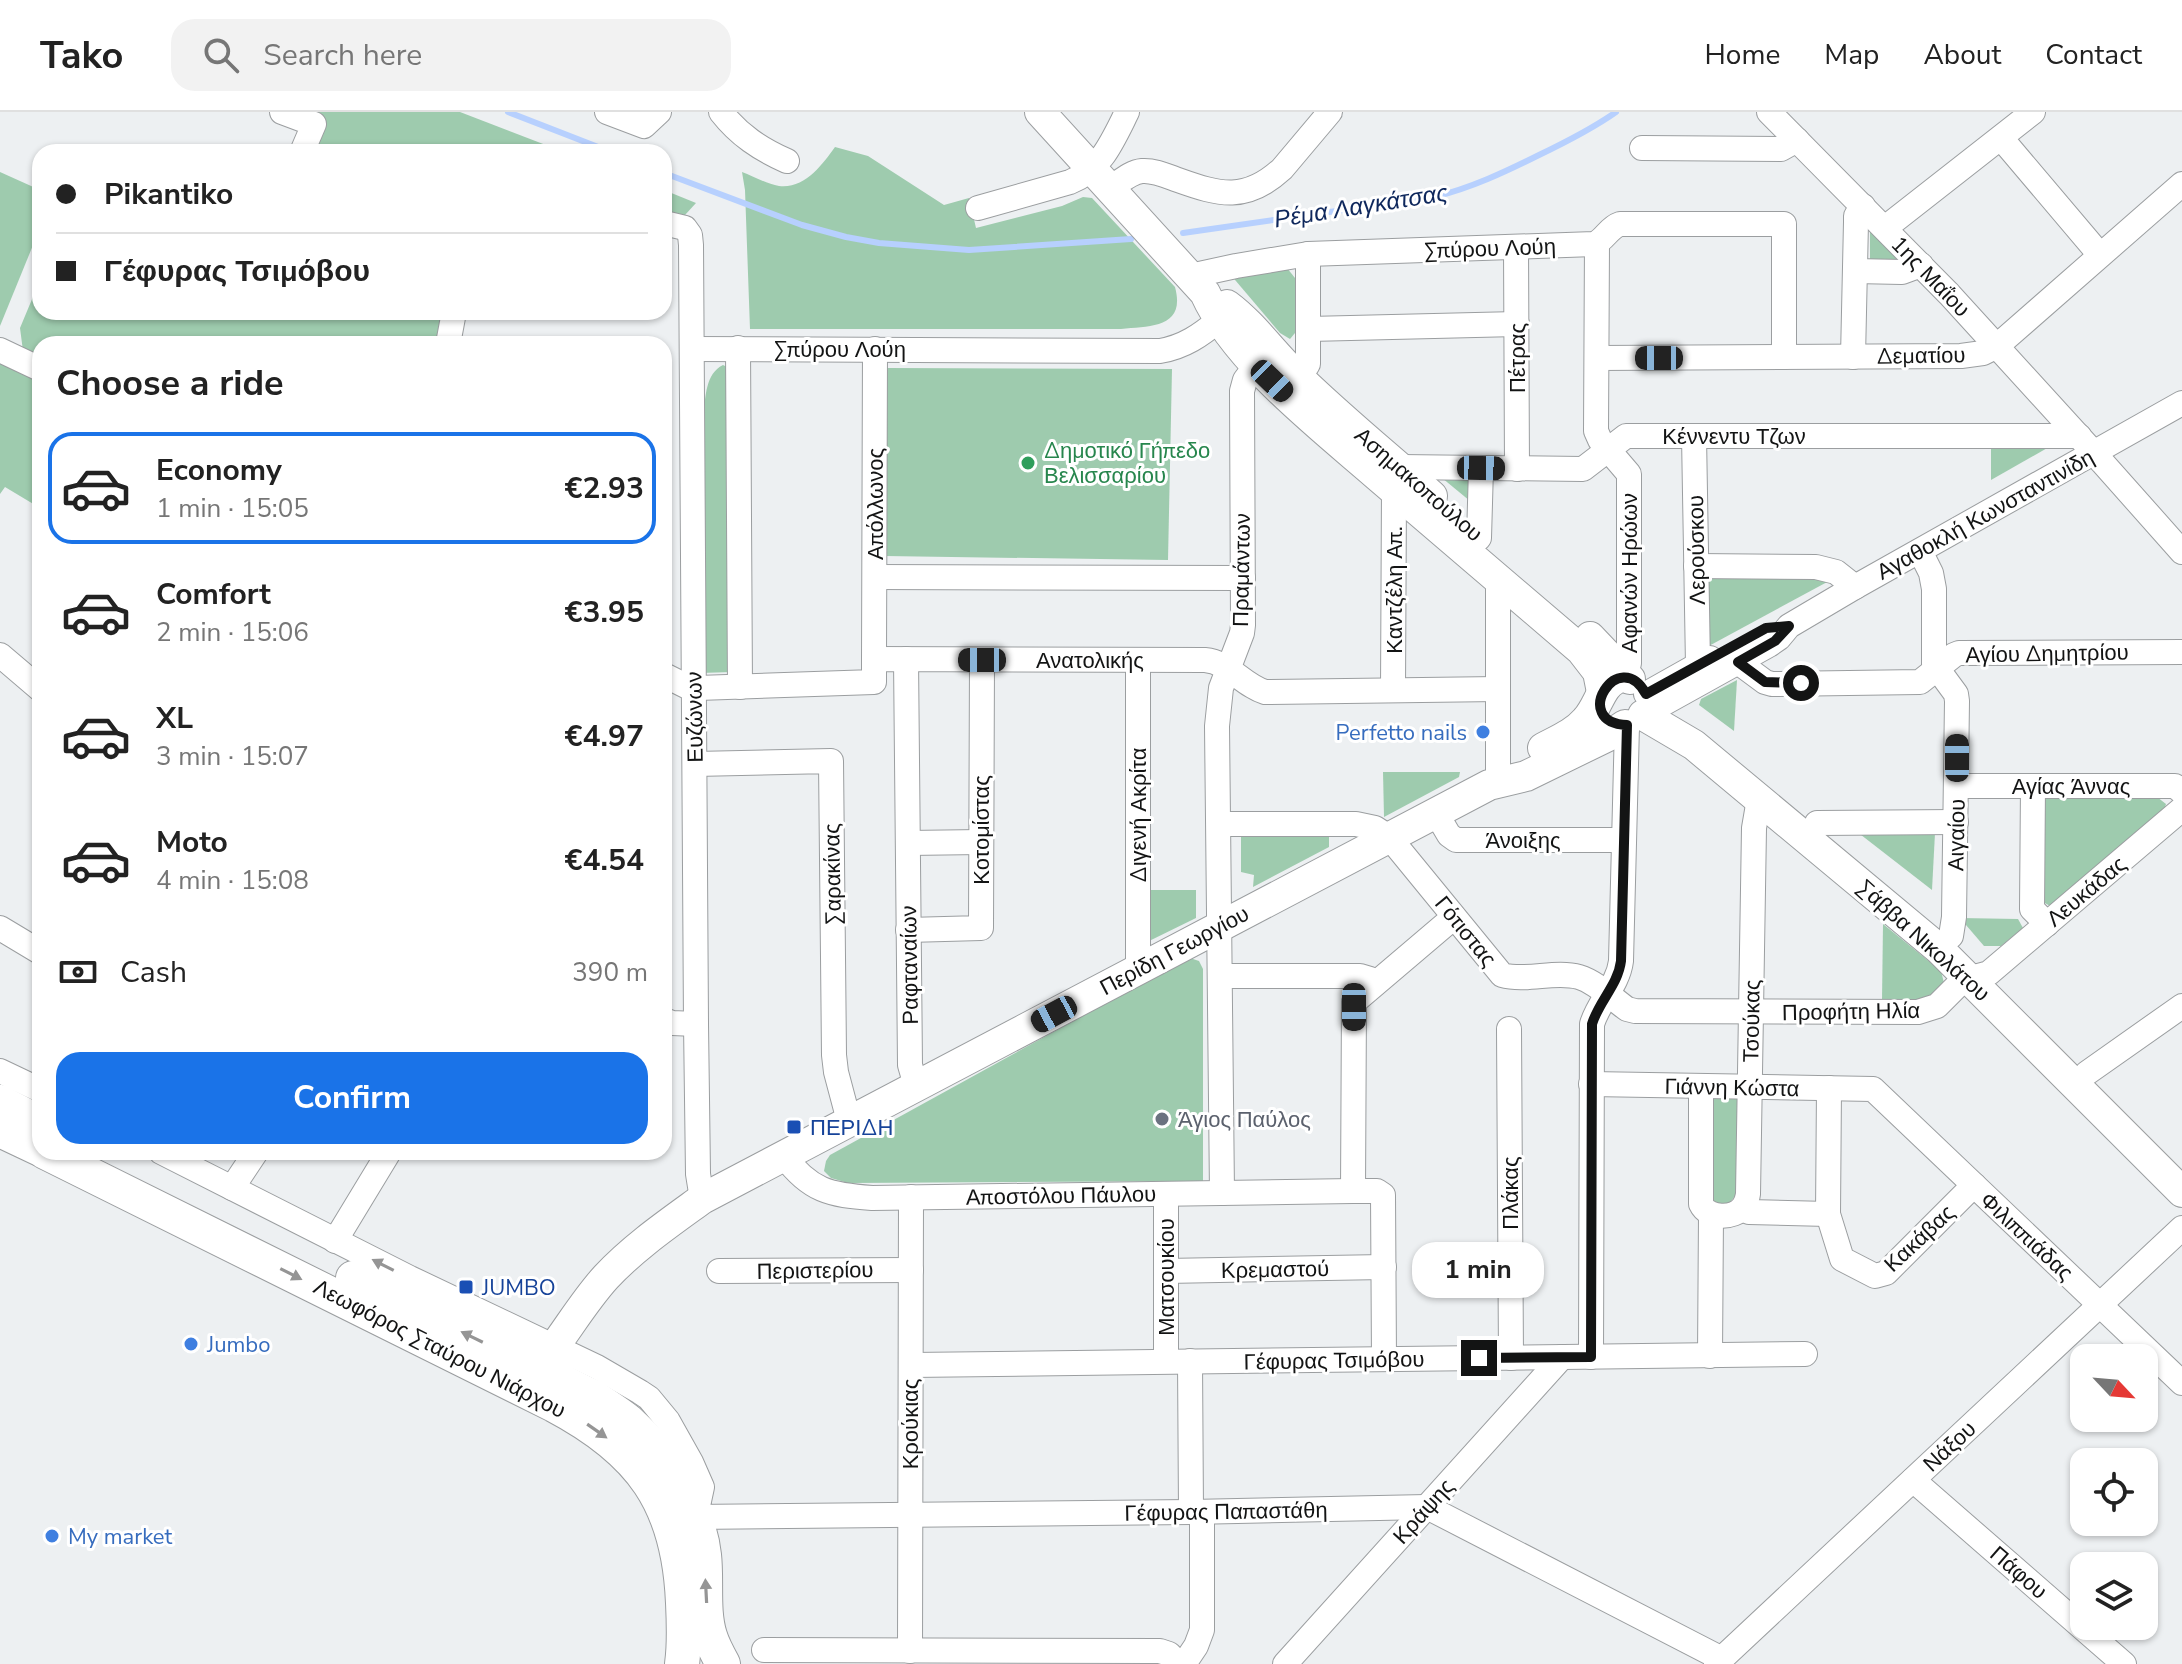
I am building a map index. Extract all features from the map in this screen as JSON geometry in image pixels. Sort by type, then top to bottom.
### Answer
[{"type":"main road","points":[[0,1102],[32,1119]]},
{"type":"main road","name":"Λεωφόρος Σταύρου Νιάρχου","points":[[0,1130],[32,1146]]},
{"type":"main road","name":"Λεωφόρος Σταύρου Νιάρχου","points":[[61,1160],[554,1405],[610,1440],[637,1465],[670,1523],[682,1586],[685,1645],[682,1664]]},
{"type":"main road","name":"Λεωφόρος Σταύρου Νιάρχου","points":[[114,1160],[593,1397],[618,1414],[645,1438],[664,1461],[680,1487],[701,1536],[709,1635],[723,1664]]},
{"type":"street","points":[[282,112],[314,124],[305,144]]},
{"type":"street","points":[[607,112],[651,119]]},
{"type":"street","points":[[721,112],[742,135],[787,161]]},
{"type":"street","name":"Ασημακοπούλου","points":[[1040,112],[1198,285],[1219,320],[1257,364],[1309,416],[1479,538],[1603,649],[1628,701]]},
{"type":"street","points":[[1108,188],[1104,155],[1127,112]]},
{"type":"street","points":[[978,208],[1070,182],[1108,188],[1142,171],[1213,192],[1229,193],[1254,188],[1282,169],[1330,112]]},
{"type":"street","name":"1ης Μαΐου","points":[[1769,112],[1921,265],[2182,552]]},
{"type":"street","points":[[1885,228],[2033,112]]},
{"type":"street","points":[[2001,138],[2100,255]]},
{"type":"street","points":[[1642,148],[1781,149],[1797,140]]},
{"type":"street","name":"Δεματίου","points":[[1597,358],[1961,356],[1983,353],[1997,346],[2182,184]]},
{"type":"street","points":[[1853,357],[1856,216],[1863,206]]},
{"type":"street","name":"Σπύρου Λούη","points":[[1198,285],[1250,263],[1308,254],[1585,245],[1597,243],[1620,224],[1784,224],[1784,357]]},
{"type":"street","name":"Ευζώνων","points":[[672,225],[685,228],[690,235],[696,1024],[698,1174],[702,1199]]},
{"type":"street","name":"Αφανών Ηρώων","points":[[1597,243],[1596,431],[1629,474],[1628,701]]},
{"type":"street","name":"Πέτρας","points":[[1516,247],[1517,469]]},
{"type":"street","points":[[1299,378],[1308,364],[1308,254]]},
{"type":"street","points":[[1855,271],[1902,272],[1921,265]]},
{"type":"street","name":"Ασημακοπούλου","points":[[1198,285],[1238,314],[1498,579],[1586,656],[1600,676],[1628,701]]},
{"type":"street","name":"Σπύρου Λούη","points":[[692,349],[1160,351],[1192,340],[1219,320]]},
{"type":"street","points":[[1309,329],[1517,324]]},
{"type":"street","points":[[738,348],[740,687]]},
{"type":"street","name":"Απόλλωνος","points":[[874,659],[875,349]]},
{"type":"street","points":[[0,350],[32,365]]},
{"type":"street","name":"Πραμάντων","points":[[1222,1193],[1218,709],[1221,688],[1242,633],[1242,391],[1245,380],[1257,364]]},
{"type":"street","name":"Αγαθοκλή Κωνσταντινίδη","points":[[1628,701],[1738,662],[1775,641],[1789,626],[1920,551],[2087,444],[2182,403]]},
{"type":"street","name":"Κέννεντυ Τζων","points":[[1397,478],[1481,468],[1583,469],[1626,436],[2087,444]]},
{"type":"street","name":"Λερούσκου","points":[[1694,436],[1698,665]]},
{"type":"street","points":[[1479,538],[1481,468]]},
{"type":"street","name":"Καντζέλη Απ.","points":[[1393,690],[1397,478]]},
{"type":"street","name":"Αιγαίου","points":[[1920,551],[1931,573],[1934,589],[1934,664],[1956,694],[1957,701],[1954,917],[1951,936]]},
{"type":"street","points":[[1696,566],[1816,567],[1836,572],[1855,587]]},
{"type":"street","points":[[875,577],[1243,578]]},
{"type":"street","points":[[1494,780],[1498,579]]},
{"type":"street","name":"Αγαθοκλή Κωνσταντινίδη","points":[[1628,701],[1766,628],[1789,626]]},
{"type":"street","name":"Αγίου Δημητρίου","points":[[1738,662],[1772,684],[1920,682],[1959,653],[2182,652]]},
{"type":"street","points":[[0,655],[32,680]]},
{"type":"street","points":[[672,678],[694,688],[874,682],[874,659]]},
{"type":"street","name":"Ανατολικής","points":[[874,659],[1205,660],[1228,668],[1255,689],[1265,692],[1498,689]]},
{"type":"street","name":"Ραφταναίων","points":[[906,659],[910,1065],[916,1086]]},
{"type":"street","name":"Κοτομίστας","points":[[908,930],[981,928],[982,660]]},
{"type":"street","name":"Διγενή Ακρίτα","points":[[1138,660],[1138,970]]},
{"type":"street","points":[[1591,1357],[1592,1024],[1595,1013],[1617,978],[1621,961],[1628,701]]},
{"type":"street","name":"Περίδη Γεωργίου","points":[[554,1347],[605,1278],[640,1246],[702,1199],[1494,780],[1526,776],[1610,735],[1628,701]]},
{"type":"street","name":"Σάββα Νικολάτου","points":[[1628,701],[1694,745],[1917,930],[1979,975],[2087,1073],[2182,1167]]},
{"type":"street","name":"Σάββα Νικολάτου","points":[[1628,701],[1700,727],[1951,936],[1979,975],[2182,1192]]},
{"type":"street","name":"Σαρακίνας","points":[[695,764],[831,761],[834,1055],[849,1121]]},
{"type":"street","name":"Αγίας Άννας","points":[[1957,786],[2175,786],[2182,792]]},
{"type":"street","points":[[2033,786],[2032,909],[2047,924]]},
{"type":"street","name":"Τσούκας","points":[[1742,1209],[1748,1194],[1754,828],[1759,799]]},
{"type":"street","name":"Λευκάδας","points":[[1979,975],[2047,924],[2182,809]]},
{"type":"street","name":"Άνοιξης","points":[[1436,813],[1449,835],[1456,840],[1624,840]]},
{"type":"street","points":[[1817,823],[1956,822]]},
{"type":"street","points":[[1219,824],[1356,824],[1375,828],[1389,837]]},
{"type":"street","name":"Γότιστας","points":[[1389,837],[1502,975],[1575,976],[1587,980],[1608,995]]},
{"type":"street","points":[[908,843],[981,842]]},
{"type":"street","points":[[1384,1359],[1383,1195],[1377,1191],[1353,1191],[1354,1002],[1454,917]]},
{"type":"street","points":[[0,928],[32,947]]},
{"type":"street","name":"Προφήτη Ηλία","points":[[1608,995],[1635,1011],[1926,1011],[1943,1002],[1960,983],[1979,975]]},
{"type":"street","points":[[1221,976],[1360,976],[1375,983]]},
{"type":"street","points":[[2087,1073],[2182,1006]]},
{"type":"street","points":[[672,1023],[696,1024]]},
{"type":"street","name":"Πλάκας","points":[[1509,1029],[1511,1358]]},
{"type":"street","points":[[0,1071],[32,1086]]},
{"type":"street","name":"Γιάννη Κώστα","points":[[1591,1084],[1873,1089]]},
{"type":"street","points":[[1701,1086],[1700,1194],[1703,1209],[1711,1215],[1733,1214],[1742,1209],[1749,1212],[1828,1214]]},
{"type":"street","name":"Κακάβας","points":[[1829,1088],[1828,1214],[1842,1259],[1875,1276],[1886,1273],[1974,1185]]},
{"type":"street","name":"Φιλιππιάδας","points":[[1873,1089],[2182,1383]]},
{"type":"street","points":[[0,1144],[32,1150]]},
{"type":"street","name":"Αποστόλου Πάυλου","points":[[784,1156],[802,1177],[832,1193],[872,1198],[1353,1191]]},
{"type":"street","points":[[177,1160],[619,1379],[649,1398],[678,1437],[702,1487],[693,1517]]},
{"type":"street","points":[[232,1188],[251,1160]]},
{"type":"street","points":[[335,1241],[384,1160]]},
{"type":"street","name":"Ματσουκίου","points":[[1166,1194],[1166,1271],[1197,1512],[1202,1630],[1196,1646],[1182,1664]]},
{"type":"street","name":"Κρούκιας","points":[[910,1651],[911,1197]]},
{"type":"street","points":[[1710,1356],[1711,1215]]},
{"type":"street","name":"Νάξου","points":[[1719,1661],[2182,1228]]},
{"type":"street","name":"Κρεμαστού","points":[[1166,1271],[1384,1267]]},
{"type":"street","name":"Περιστερίου","points":[[719,1271],[911,1270]]},
{"type":"street","name":"Γέφυρας Τσιμόβου","points":[[911,1365],[1805,1354]]},
{"type":"street","name":"Κράψης","points":[[1285,1664],[1562,1357]]},
{"type":"street","name":"Πάφου","points":[[1913,1480],[2124,1664]]},
{"type":"street","name":"Γέφυρας Παπαστάθη","points":[[693,1517],[1427,1507],[1719,1661]]},
{"type":"street","points":[[764,1650],[1160,1651],[1182,1664]]},
{"type":"green space","points":[[303,112],[460,112],[543,144],[308,144]]},
{"type":"green space","points":[[835,147],[868,156],[944,205],[969,198],[976,228],[1062,206],[1083,197],[1092,198],[1175,287],[1175,310],[1171,318],[1163,322],[1121,329],[750,329],[742,172],[779,186],[797,184],[812,174]]},
{"type":"green space","points":[[0,172],[32,186],[32,248],[0,326]]},
{"type":"green space","points":[[672,193],[696,203],[685,215],[672,215]]},
{"type":"green space","points":[[1870,228],[1905,259],[1898,265],[1870,261]]},
{"type":"green space","points":[[1287,268],[1295,278],[1297,298],[1295,333],[1290,339],[1280,333],[1230,274]]},
{"type":"green space","points":[[32,299],[32,320],[445,320],[442,336],[32,336],[32,355],[23,351],[20,328]]},
{"type":"green space","points":[[0,359],[32,374],[32,503],[5,487],[0,494]]},
{"type":"green space","points":[[723,365],[727,367],[732,672],[700,673],[703,415],[710,380]]},
{"type":"green space","name":"Δημοτικό Γήπεδο Βελισσαρίου","points":[[887,368],[1172,369],[1168,560],[885,556]]},
{"type":"green space","points":[[1991,440],[2049,447],[1991,480]]},
{"type":"green space","points":[[1471,472],[1470,501],[1436,473]]},
{"type":"green space","points":[[1712,573],[1819,573],[1829,581],[1707,647],[1706,584]]},
{"type":"green space","points":[[1737,680],[1734,731],[1699,705],[1701,699]]},
{"type":"green space","points":[[1383,772],[1460,772],[1459,777],[1384,817]]},
{"type":"green space","points":[[2157,797],[2166,804],[2164,810],[2050,906],[2038,899],[2039,798]]},
{"type":"green space","points":[[1856,831],[1935,833],[1932,890]]},
{"type":"green space","points":[[1241,834],[1329,834],[1329,847],[1253,887],[1254,875],[1241,872]]},
{"type":"green space","points":[[1143,890],[1196,890],[1196,918],[1143,944]]},
{"type":"green space","points":[[1960,918],[2018,919],[2023,928],[2001,946],[1984,946]]},
{"type":"green space","points":[[1883,924],[1941,971],[1944,983],[1940,992],[1924,1002],[1882,1000]]},
{"type":"green space","points":[[1190,958],[1199,961],[1203,969],[1203,1181],[848,1183],[831,1178],[824,1171],[830,1155]]},
{"type":"green space","points":[[1738,1096],[1736,1195],[1726,1207],[1706,1199],[1711,1102],[1716,1097]]},
{"type":"waterway","name":"Ρέμα Λαγκάτσας","points":[[508,112],[590,144]]},
{"type":"waterway","name":"Ρέμα Λαγκάτσας","points":[[1183,233],[1434,197],[1488,179],[1579,135],[1616,112]]},
{"type":"waterway","name":"Ρέμα Λαγκάτσας","points":[[672,176],[802,225],[879,243],[969,250],[1131,239]]},
{"type":"place","name":"Δημοτικό Γήπεδο Βελισσαρίου","points":[[1028,463]]},
{"type":"place","name":"Perfetto nails","points":[[1483,732]]},
{"type":"place","name":"Άγιος Παύλος","points":[[1162,1119]]},
{"type":"place","name":"ΠΕΡΙΔΗ","points":[[794,1127]]},
{"type":"place","name":"JUMBO","points":[[466,1287]]},
{"type":"place","name":"Jumbo","points":[[191,1344]]},
{"type":"place","name":"My market","points":[[52,1536]]},
{"type":"route","points":[[1479,1358],[1591,1357],[1592,1024],[1595,1013],[1617,978],[1621,961],[1627,725],[1618,725],[1605,717],[1600,701],[1602,692],[1613,680],[1626,678],[1638,683],[1646,694],[1766,628],[1776,626],[1789,626],[1775,641],[1738,662],[1765,682],[1801,683]]}]
